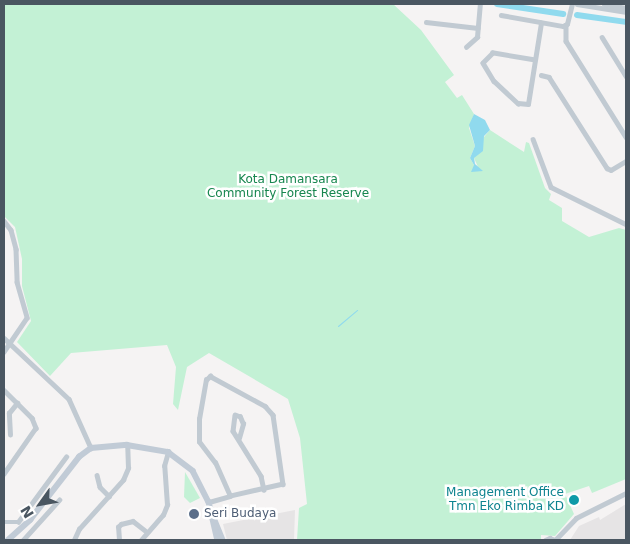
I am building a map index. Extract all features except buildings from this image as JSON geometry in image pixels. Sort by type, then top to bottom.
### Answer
[{"type":"street","points":[[466,48],[476,40],[480,4]]},
{"type":"street","points":[[572,4],[566,25],[566,41],[626,136]]},
{"type":"street","points":[[577,4],[626,12]]},
{"type":"street","points":[[604,4],[626,8]]},
{"type":"street","points":[[501,15],[541,23],[566,25]]},
{"type":"street","points":[[426,22],[478,28]]},
{"type":"street","points":[[535,60],[493,53],[483,64],[494,81],[518,103],[525,105],[530,101],[541,23]]},
{"type":"street","points":[[602,37],[626,76]]},
{"type":"street","points":[[541,74],[549,77],[607,168],[611,170],[626,161]]},
{"type":"street","points":[[533,139],[550,187],[626,224]]},
{"type":"street","points":[[4,220],[9,227],[16,249],[18,282],[27,318],[4,352]]},
{"type":"street","points":[[4,338],[11,342],[69,399],[90,446]]},
{"type":"street","points":[[209,502],[280,486],[284,482],[273,415],[265,406],[210,376],[206,380],[199,419],[199,442],[214,463],[230,496]]},
{"type":"street","points":[[4,390],[32,418],[36,428],[4,474]]},
{"type":"street","points":[[10,434],[9,412],[17,403]]},
{"type":"street","points":[[239,438],[243,424],[240,417],[235,415],[232,431],[239,438],[261,476],[264,490]]},
{"type":"street","points":[[74,540],[79,529],[123,480],[128,468],[126,444]]},
{"type":"street","points":[[8,540],[17,534],[70,466],[90,446],[126,444],[168,452],[192,470],[209,502],[220,538]]},
{"type":"street","points":[[141,540],[146,531],[163,515],[166,505],[164,466],[168,452]]},
{"type":"street","points":[[4,522],[18,522],[66,457]]},
{"type":"street","points":[[97,475],[100,487],[110,496]]},
{"type":"street","points":[[546,540],[555,540],[576,518],[626,494]]},
{"type":"street","points":[[17,534],[22,540],[59,500]]},
{"type":"street","points":[[119,540],[118,527],[121,524],[133,521],[146,531]]},
{"type":"shaded area","points":[[626,504],[626,540],[570,540],[579,526],[599,517],[600,520]]},
{"type":"shaded area","points":[[295,510],[294,540],[227,540],[223,524]]},
{"type":"green space","name":"Kota Damansara Community Forest Reserve","points":[[4,4],[393,4],[421,30],[454,75],[445,82],[457,98],[462,95],[474,114],[469,128],[475,146],[470,158],[474,165],[478,167],[474,158],[484,137],[490,130],[524,152],[526,142],[529,143],[545,188],[551,194],[549,200],[562,208],[562,221],[589,237],[619,228],[626,230],[626,479],[592,493],[589,486],[565,494],[574,514],[555,536],[541,535],[541,540],[297,540],[299,508],[307,504],[300,438],[288,399],[209,353],[187,367],[178,410],[173,404],[176,367],[167,345],[71,353],[50,376],[17,342],[31,321],[22,286],[22,259],[15,227],[4,216]]},
{"type":"green space","points":[[185,472],[200,498],[190,503],[184,497]]},
{"type":"water","points":[[474,114],[485,120],[490,130],[484,136],[483,151],[474,158],[475,164],[483,171],[471,172],[474,165],[470,158],[475,146],[469,125]]},
{"type":"waterway","points":[[497,4],[563,14]]},
{"type":"waterway","points":[[577,15],[626,22]]},
{"type":"waterway","points":[[338,326],[357,310]]},
{"type":"place","name":"Management Office Tmn Eko Rimba KD","points":[[574,500]]},
{"type":"place","name":"Seri Budaya","points":[[194,514]]}]
